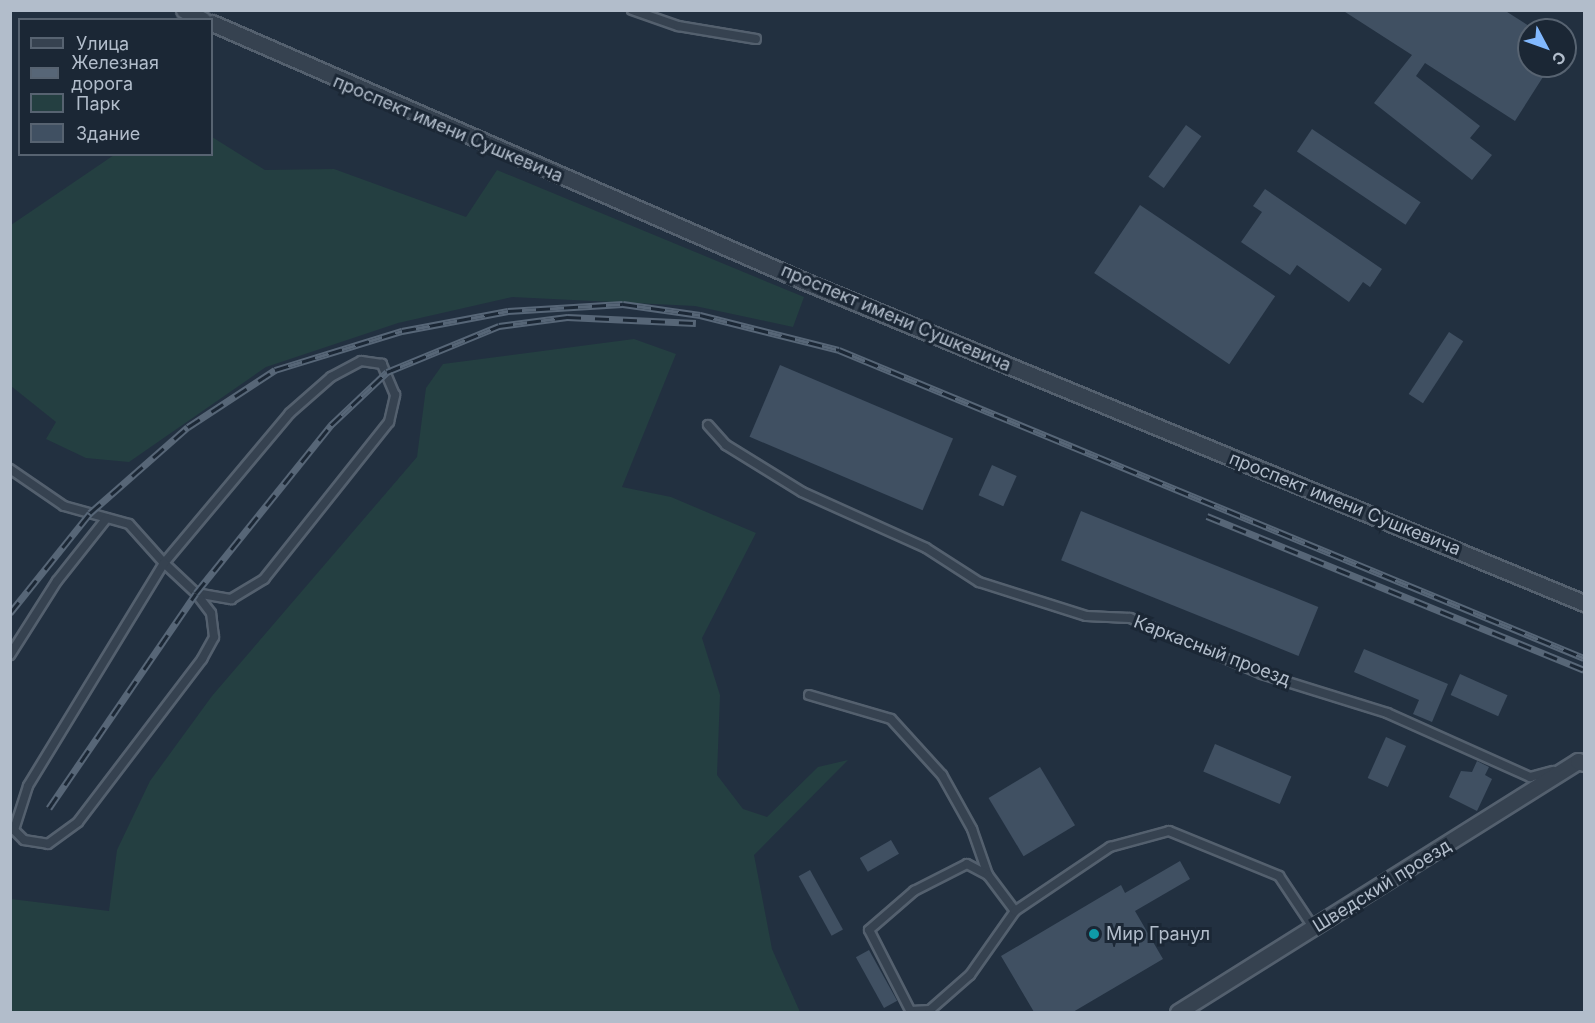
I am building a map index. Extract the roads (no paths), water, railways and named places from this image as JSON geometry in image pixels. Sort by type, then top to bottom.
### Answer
[{"type":"street","points":[[184,10],[199,18]]},
{"type":"street","name":"проспект имени Сушкевича","points":[[213,23],[806,282],[1584,603]]},
{"type":"street","name":"Шведский проезд","points":[[1178,1012],[1566,768],[1584,763]]},
{"type":"lane","points":[[632,10],[678,26],[756,39]]},
{"type":"lane","points":[[10,469],[64,506],[129,524],[164,562],[196,593],[211,613],[214,637],[202,659],[78,822],[48,844],[24,840],[15,830],[27,786],[164,562],[290,413],[331,377],[361,361],[382,364],[395,395],[389,422],[264,579],[231,599],[196,593]]},
{"type":"lane","name":"Каркасный проезд","points":[[708,425],[726,445],[802,492],[926,548],[979,582],[1086,616],[1130,618],[1262,674],[1387,713],[1530,777],[1566,768]]},
{"type":"lane","points":[[10,655],[57,581],[107,518]]},
{"type":"lane","points":[[809,695],[891,719],[942,775],[972,829],[988,875],[1015,911]]},
{"type":"lane","points":[[988,875],[967,864],[914,891],[870,930],[911,1012],[930,1010],[969,975],[1015,911],[1110,847],[1169,831],[1279,876],[1314,928]]},
{"type":"railway","points":[[10,613],[90,513],[188,427],[275,370],[402,331],[508,311],[623,304],[700,315],[839,350],[1584,658]]},
{"type":"railway","points":[[49,808],[196,593],[331,425],[387,372],[499,326],[567,317],[696,323]]},
{"type":"railway","points":[[1207,516],[1584,670]]},
{"type":"place","name":"Мир Гранул","points":[[1094,934]]}]
